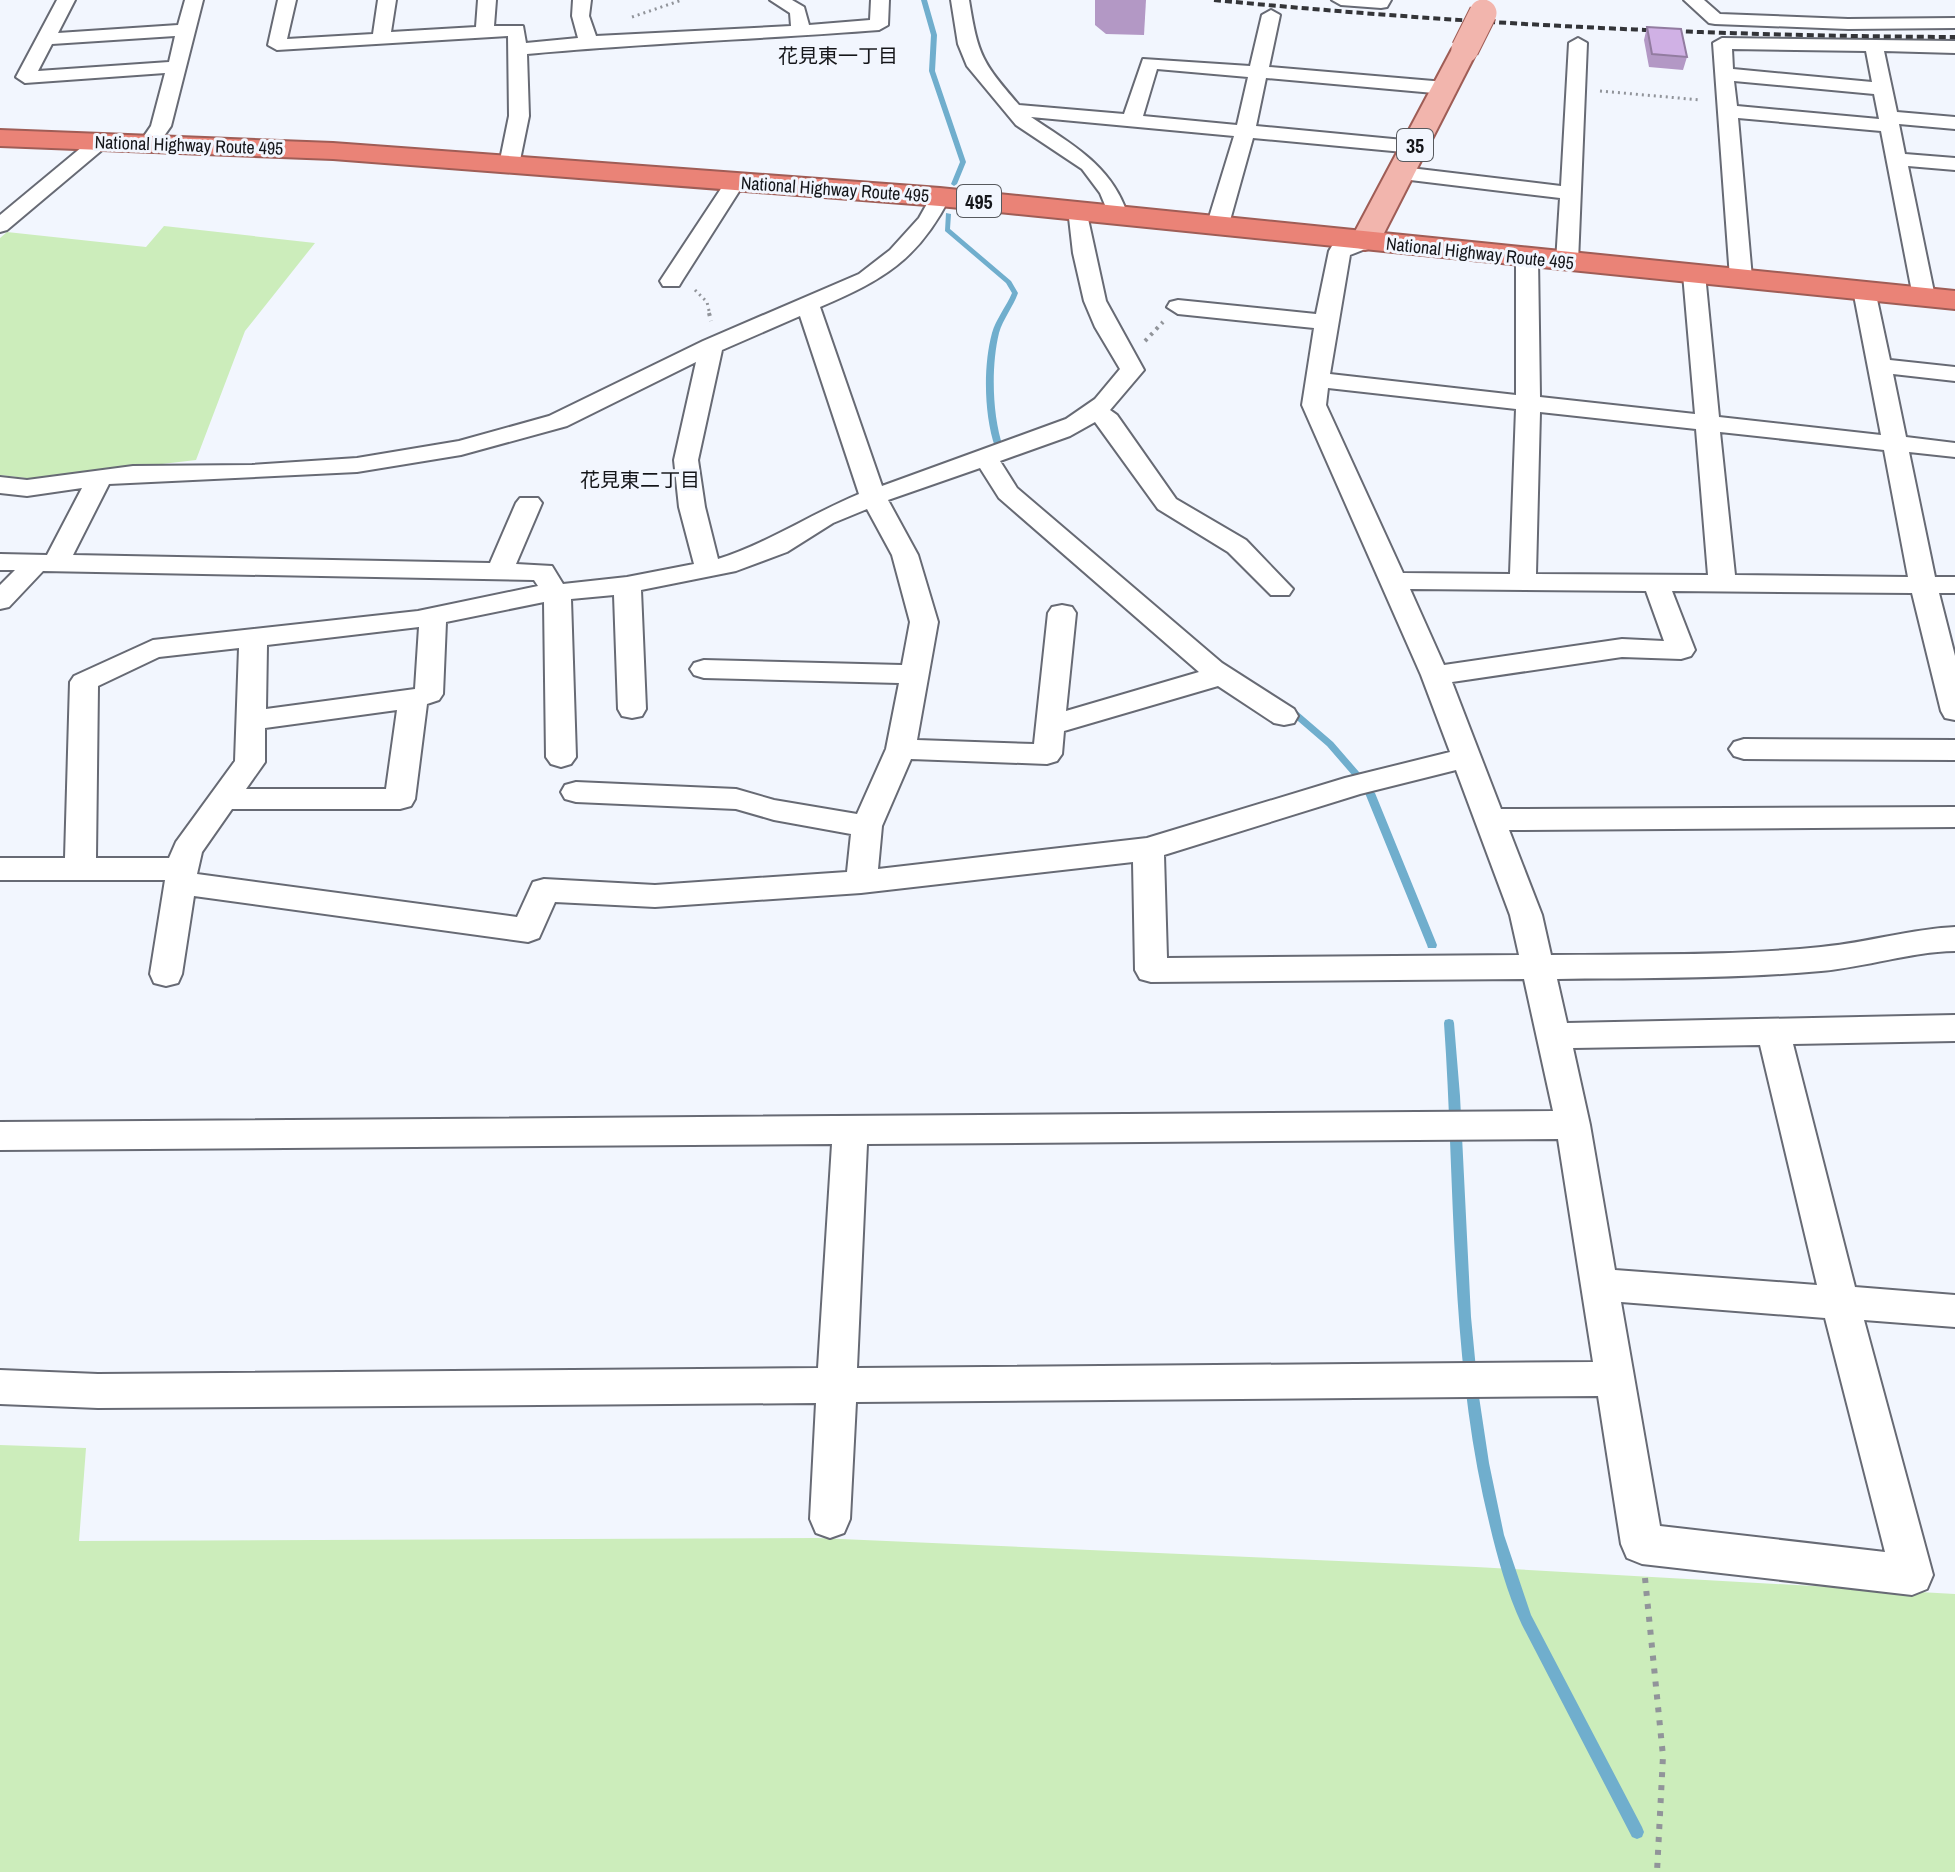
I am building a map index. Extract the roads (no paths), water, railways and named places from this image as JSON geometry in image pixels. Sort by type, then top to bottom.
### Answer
[{"type":"highway","name":"National Highway Route 495","points":[[0,138],[333,151],[940,197],[1955,300]]},
{"type":"main road","name":"35","points":[[1365,241],[1486,7]]},
{"type":"street","points":[[66,0],[25,77],[175,67]]},
{"type":"street","points":[[150,142],[161,126],[194,0]]},
{"type":"street","points":[[287,0],[277,45],[517,30],[519,116],[509,165]]},
{"type":"street","points":[[381,38],[387,0]]},
{"type":"street","points":[[485,32],[487,0]]},
{"type":"street","points":[[582,0],[579,7],[590,42]]},
{"type":"street","points":[[779,0],[798,11],[801,29]]},
{"type":"street","points":[[518,49],[879,25],[880,0]]},
{"type":"street","points":[[960,0],[967,44],[974,62],[1023,121],[1089,165],[1110,192],[1117,213]]},
{"type":"street","points":[[1341,0],[1381,3],[1382,0]]},
{"type":"street","points":[[1693,0],[1715,19],[1848,24],[1955,23]]},
{"type":"street","points":[[1218,224],[1245,131],[1271,15]]},
{"type":"street","points":[[45,39],[185,30]]},
{"type":"street","points":[[1567,262],[1578,43]]},
{"type":"street","points":[[1741,278],[1722,43],[1955,47]]},
{"type":"street","points":[[1874,46],[1924,297]]},
{"type":"street","points":[[1132,121],[1150,63],[1445,88]]},
{"type":"street","points":[[1725,74],[1884,89]]},
{"type":"street","points":[[1726,107],[1890,122],[1955,123]]},
{"type":"street","points":[[1014,110],[1414,147]]},
{"type":"street","points":[[0,226],[91,153],[101,141]]},
{"type":"street","points":[[1898,159],[1955,164]]},
{"type":"street","points":[[1402,173],[1570,193]]},
{"type":"street","points":[[671,281],[735,182]]},
{"type":"street","points":[[0,485],[27,488],[100,477],[357,465],[461,448],[558,421],[711,346],[867,279],[884,268],[928,220],[940,197]]},
{"type":"street","points":[[80,870],[84,682],[153,649],[433,616],[535,595],[627,585],[708,569],[778,546],[824,518],[873,497],[1074,426],[1097,412],[1132,370],[1128,358],[1104,325],[1091,282],[1078,209]]},
{"type":"street","points":[[1365,241],[1340,251],[1314,405],[1435,675],[1526,915],[1573,1125],[1642,1544],[1912,1575],[1840,1303],[1773,1031]]},
{"type":"street","points":[[1523,582],[1528,401],[1527,258]]},
{"type":"street","points":[[1694,274],[1722,582]]},
{"type":"street","points":[[1864,290],[1923,584],[1955,711]]},
{"type":"street","points":[[808,305],[873,497],[905,555],[924,622],[901,749],[867,826],[861,882]]},
{"type":"street","points":[[1178,307],[1326,322]]},
{"type":"street","points":[[708,569],[692,507],[686,460],[711,346]]},
{"type":"street","points":[[1878,366],[1955,374]]},
{"type":"street","points":[[1317,380],[1955,450]]},
{"type":"street","points":[[1097,412],[1108,420],[1167,504],[1237,546],[1280,589]]},
{"type":"street","points":[[985,457],[1008,493],[1222,675],[1284,716]]},
{"type":"street","points":[[0,601],[47,562],[100,477]]},
{"type":"street","points":[[500,571],[529,503]]},
{"type":"street","points":[[0,562],[543,572],[557,595],[561,757]]},
{"type":"street","points":[[1393,581],[1955,585]]},
{"type":"street","points":[[1435,675],[1622,648],[1681,650],[1656,583]]},
{"type":"street","points":[[627,585],[632,709]]},
{"type":"street","points":[[901,749],[1047,754],[1062,613]]},
{"type":"street","points":[[251,720],[413,699],[429,694],[433,616]]},
{"type":"street","points":[[166,974],[187,850],[250,762],[253,638]]},
{"type":"street","points":[[704,669],[915,674]]},
{"type":"street","points":[[1050,725],[1222,675]]},
{"type":"street","points":[[225,799],[400,799],[413,699]]},
{"type":"street","points":[[1744,749],[1955,750]]},
{"type":"street","points":[[0,869],[181,876],[528,930],[544,890],[655,896],[861,882],[1148,849],[1355,785],[1467,758]]},
{"type":"street","points":[[576,792],[736,799],[774,810],[867,826]]},
{"type":"street","points":[[1490,820],[1955,817]]},
{"type":"street","points":[[1148,849],[1151,970],[1698,966],[1824,959],[1924,940],[1955,939]]},
{"type":"street","points":[[1555,1036],[1955,1028]]},
{"type":"street","points":[[0,1136],[1573,1125]]},
{"type":"street","points":[[830,1519],[850,1131]]},
{"type":"street","points":[[1601,1285],[1955,1311]]},
{"type":"street","points":[[0,1387],[114,1391],[1614,1379]]},
{"type":"waterway","points":[[924,0],[934,35],[932,71],[963,162],[954,184]]},
{"type":"waterway","points":[[948,214],[947,230],[1009,282],[1015,293],[998,328],[992,358],[991,407],[999,447]]},
{"type":"waterway","points":[[1287,707],[1330,744],[1356,774]]},
{"type":"waterway","points":[[1370,793],[1432,945]]},
{"type":"waterway","points":[[1449,1023],[1465,1317],[1482,1463],[1498,1535],[1527,1620],[1637,1832]]},
{"type":"railway","points":[[1214,0],[1399,16],[1584,27],[1955,37]]},
{"type":"district","name":"花見東一丁目","points":[[838,55]]},
{"type":"district","name":"花見東二丁目","points":[[640,479]]}]
